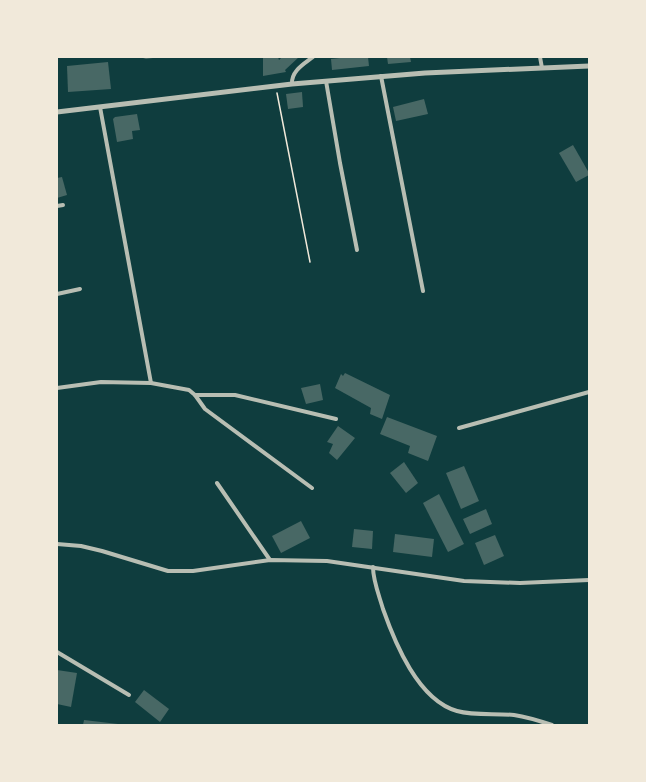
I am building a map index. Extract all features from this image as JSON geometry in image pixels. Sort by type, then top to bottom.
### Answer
[{"type":"street","points":[[292,84],[291,77],[313,57]]},
{"type":"street","points":[[540,57],[542,68]]},
{"type":"street","points":[[57,112],[292,84],[381,76],[589,66]]},
{"type":"street","points":[[381,76],[423,291]]},
{"type":"street","points":[[326,81],[357,250]]},
{"type":"street","points":[[100,106],[151,383]]},
{"type":"street","points":[[57,206],[63,205]]},
{"type":"street","points":[[57,294],[80,289]]},
{"type":"street","points":[[57,388],[101,382],[151,383],[189,390],[195,395],[205,409],[312,488]]},
{"type":"street","points":[[459,428],[589,392]]},
{"type":"street","points":[[195,395],[235,395],[336,419]]},
{"type":"street","points":[[217,483],[270,560]]},
{"type":"street","points":[[57,544],[81,546],[102,551],[168,571],[193,571],[270,560],[327,561],[464,581],[520,583],[589,580]]},
{"type":"street","points":[[373,567],[377,591],[391,633],[406,663],[423,687],[434,699],[446,707],[470,714],[514,715],[552,725]]},
{"type":"street","points":[[57,652],[128,695]]},
{"type":"path","points":[[276,86],[310,262]]},
{"type":"building","points":[[140,57],[153,57],[153,58],[146,59]]},
{"type":"building","points":[[278,57],[279,60],[282,57],[299,57],[285,70],[286,72],[263,76],[263,58]]},
{"type":"building","points":[[368,57],[369,66],[332,70],[331,59]]},
{"type":"building","points":[[387,57],[410,57],[411,62],[388,64]]},
{"type":"building","points":[[108,62],[111,89],[68,92],[67,66]]},
{"type":"building","points":[[302,92],[303,107],[288,109],[286,94]]},
{"type":"building","points":[[424,99],[428,114],[396,121],[393,107]]},
{"type":"building","points":[[137,114],[140,130],[132,131],[133,139],[117,142],[113,119],[115,117]]},
{"type":"building","points":[[573,145],[589,173],[589,175],[576,182],[559,153]]},
{"type":"building","points":[[62,177],[67,195],[57,198],[57,178]]},
{"type":"building","points":[[345,373],[390,395],[382,419],[370,414],[371,408],[335,388],[341,374],[343,376]]},
{"type":"building","points":[[320,384],[323,400],[306,404],[301,388]]},
{"type":"building","points":[[387,417],[437,436],[428,461],[408,453],[410,446],[380,434]]},
{"type":"building","points":[[338,426],[355,438],[337,460],[329,453],[333,444],[327,442]]},
{"type":"building","points":[[404,462],[418,483],[406,493],[390,473]]},
{"type":"building","points":[[464,466],[479,501],[461,509],[446,473]]},
{"type":"building","points":[[439,494],[464,544],[448,552],[423,503]]},
{"type":"building","points":[[486,509],[492,524],[470,534],[463,519]]},
{"type":"building","points":[[301,521],[310,538],[281,553],[272,536]]},
{"type":"building","points":[[354,529],[373,531],[372,549],[352,547]]},
{"type":"building","points":[[395,534],[434,539],[432,557],[393,552]]},
{"type":"building","points":[[495,535],[504,556],[484,565],[475,543]]},
{"type":"building","points":[[57,670],[77,673],[71,707],[57,704]]},
{"type":"building","points":[[144,690],[169,709],[160,722],[135,702]]},
{"type":"building","points":[[84,720],[118,724],[118,725],[83,725]]}]
